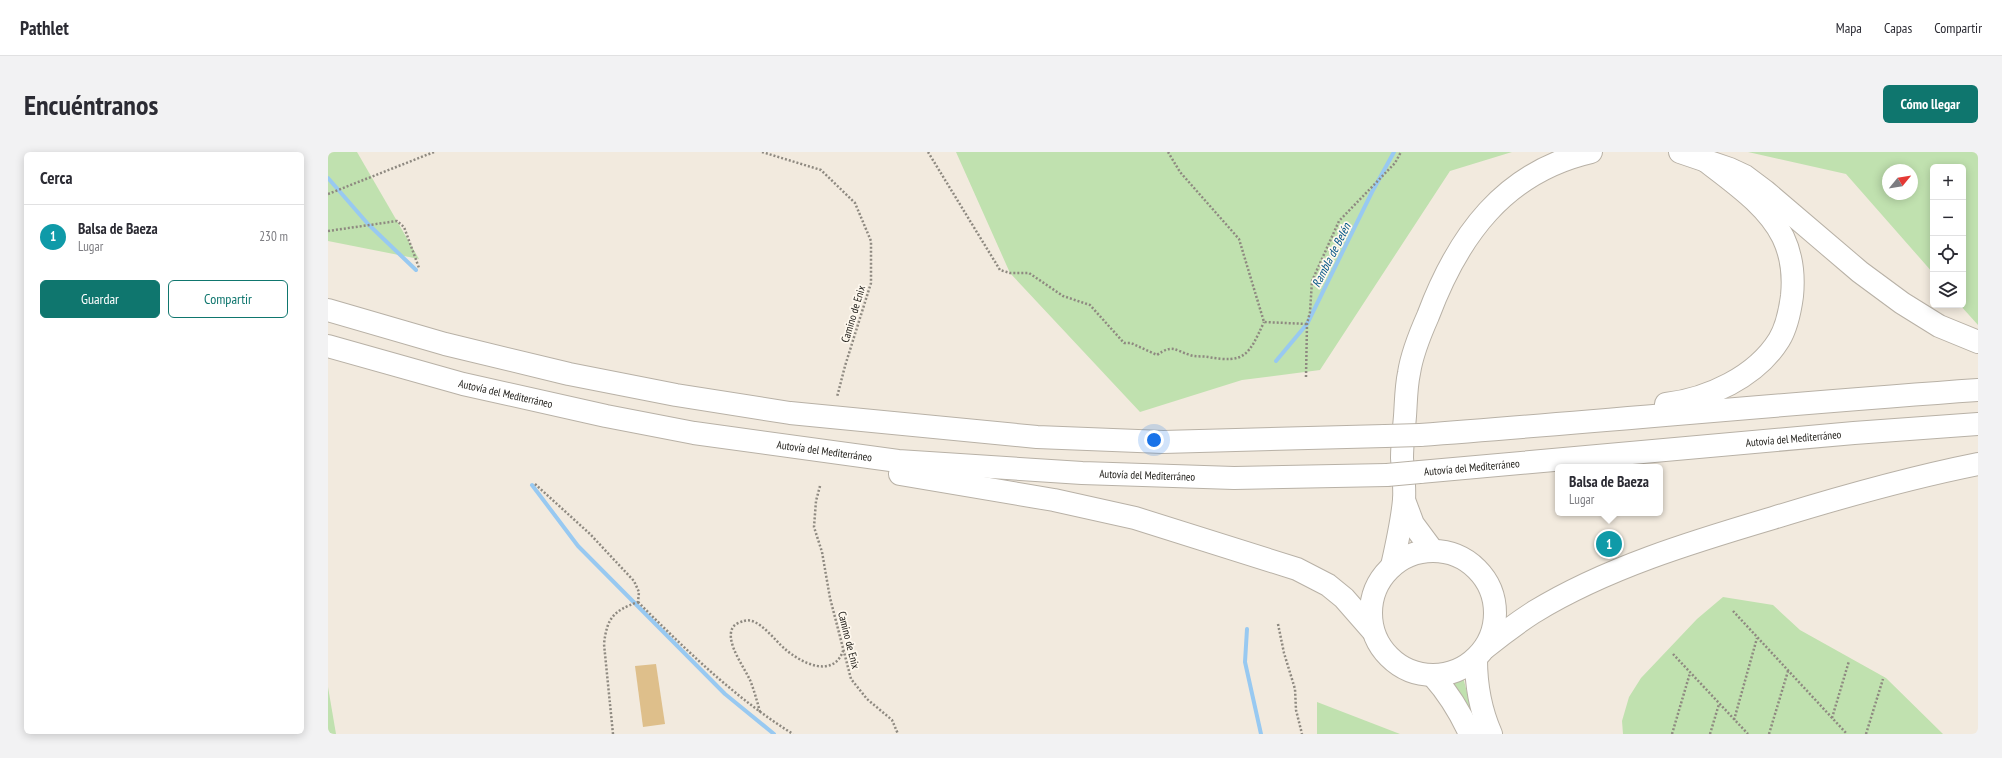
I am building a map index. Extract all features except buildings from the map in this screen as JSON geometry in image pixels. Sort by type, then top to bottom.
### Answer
[{"type":"main road","points":[[1392,566],[1398,544],[1404,500],[1402,456],[1409,373],[1417,343],[1436,295],[1453,259],[1466,237],[1492,205],[1522,181],[1549,166],[1577,155],[1591,152]]},
{"type":"main road","points":[[1680,152],[1745,176],[1766,191],[1860,272],[1902,304],[1939,326],[1978,342]]},
{"type":"main road","points":[[1623,419],[1654,406],[1679,402],[1732,384],[1759,362],[1779,340],[1789,315],[1793,281],[1790,254],[1782,236],[1772,220],[1754,200],[1706,161]]},
{"type":"main road","points":[[328,310],[445,344],[569,374],[676,395],[790,413],[1037,437],[1148,442],[1420,435],[1838,400],[1978,390]]},
{"type":"main road","name":"Autovía del Mediterráneo","points":[[328,346],[463,384],[606,416],[694,433],[809,450],[898,460],[1082,473],[1234,478],[1387,475],[1854,433],[1978,424]]},
{"type":"main road","points":[[809,450],[844,465],[1054,500],[1135,518],[1297,569],[1328,585],[1339,594],[1372,630],[1383,651],[1395,663],[1410,672],[1433,676],[1456,672],[1535,612],[1595,581],[1651,558],[1746,526],[1858,492],[1978,464]]},
{"type":"main road","points":[[1404,500],[1413,524],[1433,551]]},
{"type":"main road","points":[[1372,630],[1370,616],[1371,602],[1375,588],[1382,576],[1404,557],[1418,552],[1433,551],[1456,555],[1467,561],[1484,578],[1494,601],[1494,625],[1481,653],[1478,691],[1480,707],[1491,734]]},
{"type":"main road","points":[[1433,676],[1447,692],[1459,710],[1470,734]]},
{"type":"path","name":"Camino de Enix","points":[[762,152],[821,170],[855,203],[871,241],[871,283],[837,397]]},
{"type":"path","points":[[928,152],[1000,270],[1010,273],[1029,274],[1063,296],[1090,305],[1124,343],[1131,343],[1156,355],[1164,350],[1177,348],[1191,356],[1226,361],[1241,358],[1254,344],[1264,322],[1238,239],[1180,172],[1168,152]]},
{"type":"path","points":[[1306,377],[1307,324],[1310,312],[1312,282],[1339,221],[1395,163],[1401,152]]},
{"type":"path","points":[[328,194],[434,153]]},
{"type":"path","points":[[328,231],[397,221],[404,227],[419,268]]},
{"type":"path","points":[[1264,322],[1307,324]]},
{"type":"path","points":[[535,484],[590,534],[634,581],[639,592],[638,602]]},
{"type":"path","name":"Camino de Enix","points":[[820,486],[816,501],[814,527],[822,552],[830,598],[851,679],[868,699],[892,720],[898,734]]},
{"type":"path","points":[[638,602],[700,663],[760,712],[793,734]]},
{"type":"path","points":[[613,734],[604,644],[605,630],[609,619],[620,609],[638,602]]},
{"type":"path","points":[[1733,612],[1847,734]]},
{"type":"path","points":[[760,712],[754,690],[736,655],[732,639],[732,629],[736,624],[746,620],[753,621],[766,630],[785,649],[806,662],[823,667],[833,665],[840,660],[843,651]]},
{"type":"path","points":[[1278,624],[1284,653],[1296,689],[1296,710],[1302,734]]},
{"type":"path","points":[[1734,720],[1757,638]]},
{"type":"path","points":[[1673,654],[1748,734]]},
{"type":"path","points":[[1832,718],[1849,661]]},
{"type":"path","points":[[1769,734],[1788,670]]},
{"type":"path","points":[[1672,734],[1690,673]]},
{"type":"path","points":[[1866,734],[1883,679]]},
{"type":"path","points":[[1710,734],[1719,704]]},
{"type":"green space","points":[[328,152],[357,152],[419,259],[328,241]]},
{"type":"green space","points":[[956,152],[1512,152],[1450,171],[1320,370],[1242,380],[1140,412],[1010,273]]},
{"type":"green space","points":[[1748,152],[1978,152],[1978,325],[1963,308],[1966,308],[1966,164],[1930,164],[1930,270],[1846,174]]},
{"type":"green space","points":[[1723,597],[1773,605],[1800,630],[1886,678],[1943,734],[1623,734],[1622,721],[1629,697],[1641,678],[1697,619]]},
{"type":"green space","points":[[1464,676],[1475,722],[1461,694],[1452,681]]},
{"type":"green space","points":[[328,687],[336,734],[328,734]]},
{"type":"green space","points":[[1317,702],[1400,734],[1317,734]]},
{"type":"waterway","name":"Rambla de Belén","points":[[1276,361],[1307,324],[1372,192],[1394,152]]},
{"type":"waterway","points":[[328,178],[368,224],[416,270]]},
{"type":"waterway","points":[[532,485],[578,546],[725,694],[774,734]]},
{"type":"waterway","name":"Rambla de Belén","points":[[1247,629],[1245,662],[1261,734]]},
{"type":"place","name":"Balsa de Baeza","points":[[1609,544]]}]
